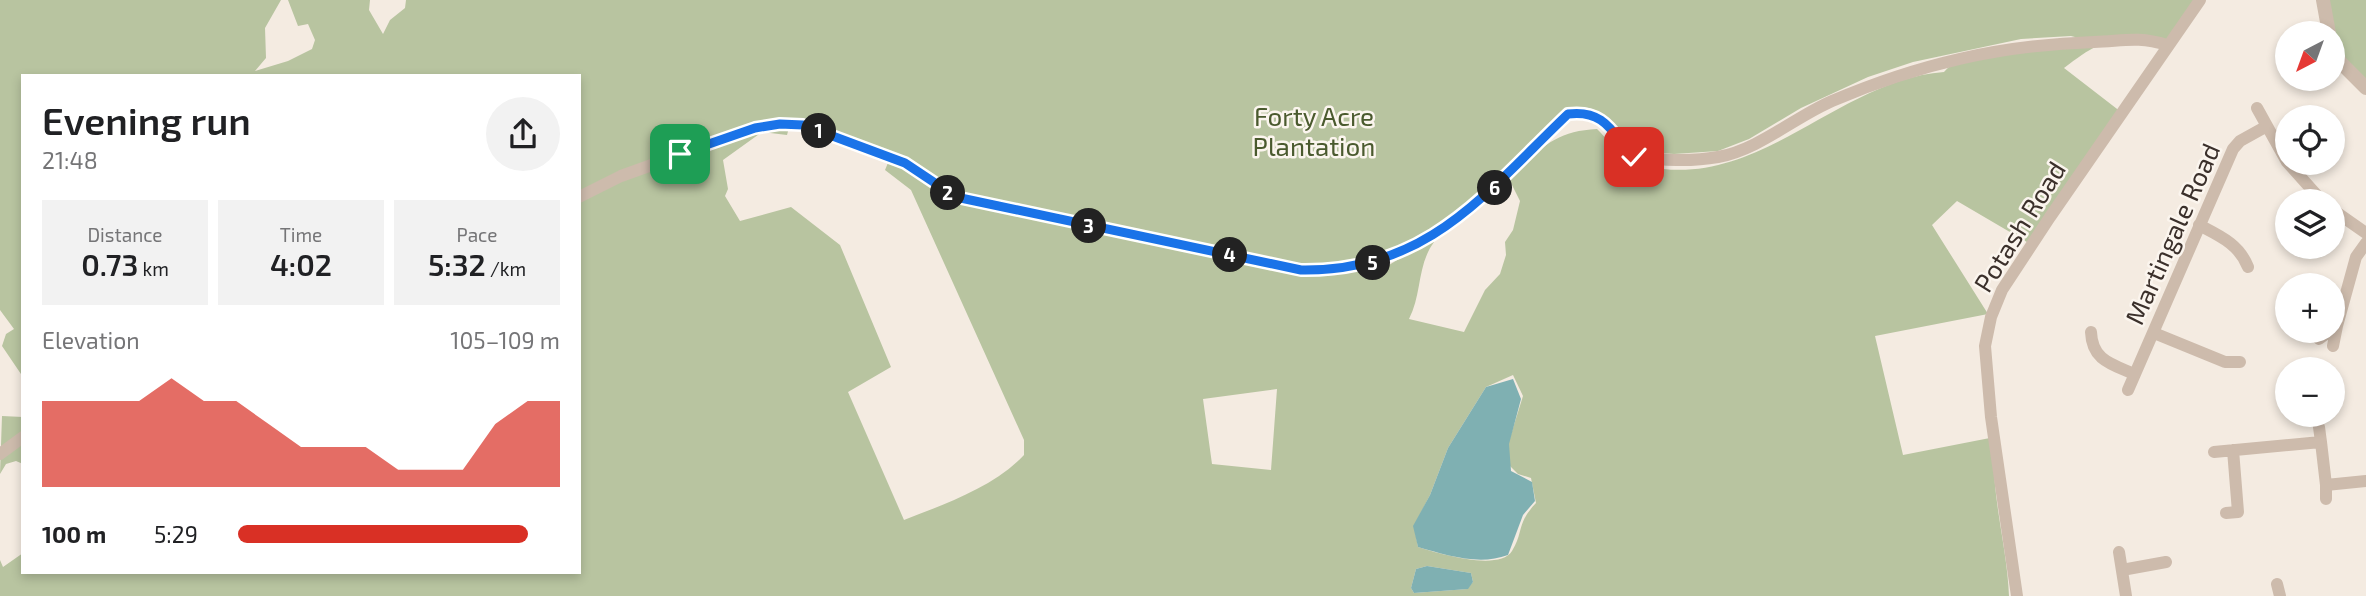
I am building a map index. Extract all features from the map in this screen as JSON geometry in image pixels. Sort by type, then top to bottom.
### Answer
[{"type":"street","name":"Potash Road","points":[[2017,596],[1991,417],[1985,346],[1991,317],[2002,290],[2200,0]]},
{"type":"street","points":[[2323,0],[2327,21]]},
{"type":"street","points":[[581,196],[621,176],[755,128],[780,124],[803,125],[905,163],[956,197],[1301,270],[1325,271],[1389,258],[1444,228],[1494,189],[1568,114],[1582,112],[1606,121],[1634,157],[1673,161],[1720,157],[1753,144],[1804,113],[1916,68],[2022,46],[2142,37],[2167,45]]},
{"type":"street","points":[[2345,67],[2366,88]]},
{"type":"street","points":[[2257,108],[2275,140]]},
{"type":"street","name":"Martingale Road","points":[[2128,390],[2232,149],[2240,141],[2267,126]]},
{"type":"street","points":[[2299,175],[2312,189]]},
{"type":"street","points":[[2345,218],[2366,233]]},
{"type":"street","points":[[2199,225],[2237,248],[2248,267]]},
{"type":"street","points":[[2345,291],[2356,257],[2366,243]]},
{"type":"street","name":"Martingale Road","points":[[2091,332],[2093,350],[2099,358],[2134,374]]},
{"type":"street","points":[[2154,333],[2225,362],[2240,362]]},
{"type":"street","points":[[2319,427],[2326,499]]},
{"type":"street","points":[[0,454],[21,438]]},
{"type":"street","points":[[2214,452],[2321,442]]},
{"type":"street","points":[[2233,450],[2238,512]]},
{"type":"street","points":[[2326,485],[2366,481]]},
{"type":"street","points":[[2119,552],[2126,596]]},
{"type":"street","points":[[2122,570],[2166,562]]},
{"type":"green space","name":"Forty Acre Plantation","points":[[0,0],[281,0],[265,28],[266,58],[255,71],[288,61],[312,49],[315,40],[308,24],[298,26],[288,0],[370,0],[369,10],[383,34],[390,20],[405,8],[406,0],[2200,0],[2167,45],[2136,39],[2112,40],[2089,50],[2064,68],[2121,112],[2032,245],[1957,201],[1932,225],[1988,314],[1875,336],[1903,455],[1995,437],[1994,477],[2009,596],[0,596],[0,560],[3,567],[21,554],[21,574],[581,574],[581,74],[21,74],[21,374],[2,346],[6,334],[14,329],[0,310]],"holes":[[[2071,36],[2094,42],[1993,50],[1973,55],[1956,62],[1944,72],[1907,79],[1873,92],[1771,145],[1737,159],[1701,168],[1642,167],[1623,156],[1597,129],[1558,138],[1538,151],[1510,181],[1520,201],[1513,230],[1505,242],[1506,255],[1500,274],[1485,290],[1464,332],[1409,319],[1425,260],[1434,242],[1430,240],[1389,265],[1341,273],[1339,269],[1301,270],[956,197],[905,163],[890,158],[885,170],[911,190],[1024,440],[1024,455],[998,476],[968,494],[904,520],[848,392],[891,367],[840,245],[791,207],[740,221],[725,196],[728,189],[723,160],[762,132],[787,135],[790,124],[781,118],[907,157],[956,192],[1303,264],[1359,262],[1389,256],[1438,228],[1483,191],[1565,109],[1578,107],[1598,112],[1615,125],[1639,151],[1674,154],[1718,151],[1749,139],[1801,108],[1868,77],[1913,62],[2021,39]],[[1513,375],[1523,396],[1508,444],[1510,466],[1518,474],[1531,478],[1536,503],[1523,522],[1512,551],[1505,557],[1482,561],[1418,547],[1414,526],[1430,495],[1448,448],[1486,387]],[[1277,389],[1271,470],[1212,464],[1203,399]],[[1427,566],[1471,573],[1473,582],[1467,589],[1414,593],[1411,588],[1416,569]]]},
{"type":"green space","points":[[2323,0],[2366,0],[2366,88],[2345,62],[2345,21],[2329,21]]},
{"type":"green space","points":[[2,416],[21,417],[21,463],[16,461],[6,464],[0,474]]},
{"type":"water","points":[[1513,379],[1521,399],[1509,444],[1511,471],[1532,482],[1535,501],[1523,515],[1508,555],[1486,560],[1474,559],[1418,547],[1413,526],[1430,495],[1448,448],[1486,387]]},
{"type":"water","points":[[1427,566],[1471,573],[1473,582],[1468,589],[1414,593],[1411,588],[1416,569]]},
{"type":"route","points":[[680,154],[755,128],[780,124],[803,125],[905,163],[956,197],[1301,270],[1325,271],[1368,265],[1389,258],[1444,228],[1494,189],[1568,114],[1582,112],[1606,121],[1634,157]]}]
